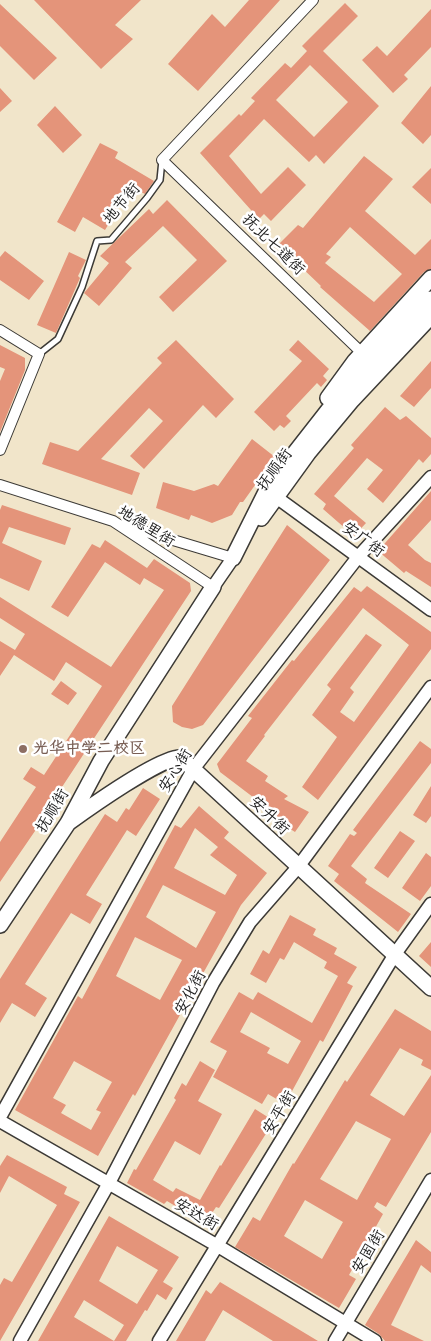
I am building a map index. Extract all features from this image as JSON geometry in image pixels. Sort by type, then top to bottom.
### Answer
[{"type":"main road","name":"抚顺街","points":[[294,453],[318,412],[362,353],[431,278]]},
{"type":"main road","name":"抚顺街","points":[[233,558],[269,486],[294,453],[342,394],[431,299]]},
{"type":"main road","name":"抚顺街","points":[[233,558],[308,453],[352,400],[431,316]]},
{"type":"main road","name":"抚顺街","points":[[0,925],[68,823],[101,761],[213,587]]},
{"type":"main road","name":"安升街","points":[[68,823],[105,796],[172,758],[182,758],[431,988]]},
{"type":"street","points":[[162,160],[313,0]]},
{"type":"street","name":"抚北七道街","points":[[162,160],[362,353]]},
{"type":"street","points":[[0,330],[39,354]]},
{"type":"street","name":"地节街","points":[[0,450],[39,354]]},
{"type":"street","name":"安心街","points":[[0,1117],[194,768],[358,558],[431,477]]},
{"type":"street","name":"地德里街","points":[[0,485],[113,522],[213,587]]},
{"type":"street","name":"安广街","points":[[276,497],[431,610]]},
{"type":"street","points":[[113,522],[233,558],[213,587]]},
{"type":"street","name":"安化街","points":[[20,1341],[109,1183],[223,968],[250,922],[298,867],[431,687]]},
{"type":"street","name":"安平街","points":[[159,1341],[395,954],[431,904]]},
{"type":"street","name":"安达街","points":[[0,1121],[218,1246],[375,1341]]},
{"type":"street","name":"安固街","points":[[335,1341],[431,1180]]},
{"type":"lane","name":"地节街","points":[[39,354],[58,339],[82,287],[97,241],[111,240],[147,198],[160,180],[162,160]]},
{"type":"building","points":[[34,0],[141,0],[115,25],[133,39],[101,69]]},
{"type":"building","points":[[249,0],[280,0],[198,91],[168,64],[212,14],[225,27]]},
{"type":"building","points":[[345,3],[358,16],[323,51],[379,106],[324,164],[316,155],[309,162],[264,119],[229,156],[261,194],[288,167],[306,185],[271,221],[264,214],[259,219],[200,153],[239,114],[241,116],[255,101],[251,98],[285,63],[291,68],[307,51],[302,46]],"holes":[[[310,65],[348,102],[314,137],[276,100]]]},
{"type":"building","points":[[0,4],[57,58],[34,80],[0,46]]},
{"type":"building","points":[[431,9],[431,47],[404,75],[408,79],[393,93],[362,60],[377,46],[387,56]]},
{"type":"building","points":[[431,86],[431,135],[423,144],[401,123]]},
{"type":"building","points":[[0,88],[12,101],[0,112]]},
{"type":"building","points":[[55,106],[82,135],[63,153],[37,125]]},
{"type":"building","points":[[100,143],[118,152],[115,158],[154,181],[145,194],[139,191],[133,200],[126,196],[105,230],[83,217],[75,232],[57,222]]},
{"type":"building","points":[[364,156],[393,179],[365,211],[415,255],[431,239],[431,269],[424,272],[370,331],[320,287],[278,245],[298,225],[303,228]],"holes":[[[350,227],[402,274],[374,302],[325,263],[331,257],[326,254]]]},
{"type":"building","points":[[431,168],[431,204],[412,187]]},
{"type":"building","points":[[167,200],[227,261],[173,312],[159,297],[197,260],[163,226],[125,262],[132,268],[99,306],[84,293],[109,263],[100,256],[149,209],[153,214]]},
{"type":"building","points":[[5,251],[44,281],[29,300],[0,280],[0,257]]},
{"type":"building","points":[[69,252],[86,260],[56,333],[37,325]]},
{"type":"building","points":[[176,340],[234,399],[216,418],[203,405],[144,469],[130,456],[163,421],[149,408],[101,459],[140,473],[132,495],[42,464],[50,442],[78,451],[162,363],[157,358]]},
{"type":"building","points":[[298,340],[329,369],[323,376],[327,380],[321,387],[317,383],[286,416],[291,421],[284,428],[280,425],[274,431],[254,412],[302,361],[289,350]]},
{"type":"building","points":[[0,345],[25,358],[25,370],[0,432],[0,381],[5,369],[0,367]]},
{"type":"building","points":[[431,361],[431,388],[414,407],[400,396]]},
{"type":"building","points":[[385,407],[400,420],[406,416],[431,438],[431,454],[423,463],[419,459],[383,503],[367,489],[383,470],[367,458],[334,496],[366,523],[354,536],[323,509],[326,504],[314,494],[354,448],[351,445]]},
{"type":"building","points":[[252,439],[275,457],[232,515],[212,523],[191,515],[189,520],[156,508],[163,482],[194,491],[214,484],[218,486]]},
{"type":"building","points":[[431,491],[431,520],[408,545],[431,563],[431,587],[406,571],[404,573],[378,551]]},
{"type":"building","points":[[2,505],[71,528],[65,545],[9,527],[2,543],[42,561],[29,591],[0,578],[0,510]]},
{"type":"building","points":[[287,525],[330,560],[203,725],[192,729],[182,727],[173,722],[172,706]]},
{"type":"building","points":[[105,540],[147,568],[154,559],[190,583],[191,591],[62,787],[64,788],[57,799],[0,882],[0,842],[36,787],[23,779],[31,767],[44,775],[102,686],[66,662],[54,681],[14,655],[0,676],[0,641],[15,650],[25,634],[0,618],[0,597],[111,667],[164,590],[144,578],[140,585],[105,562],[68,617],[51,607],[92,544],[100,548]]},
{"type":"building","points":[[367,586],[431,632],[431,649],[318,800],[302,787],[337,737],[312,715],[331,689],[327,685],[366,634],[382,645],[350,688],[354,692],[340,712],[354,722],[409,645],[363,608],[264,735],[246,761],[268,776],[265,781],[288,796],[284,799],[309,812],[295,832],[268,815],[270,810],[220,772],[217,764],[252,718],[248,716],[292,660],[294,661],[354,587],[361,592]]},
{"type":"building","points":[[61,681],[77,693],[68,705],[51,694]]},
{"type":"building","points":[[420,741],[431,749],[431,763],[351,866],[367,879],[365,883],[411,914],[398,932],[334,881],[339,874],[328,866],[350,834],[354,836],[357,833],[353,830]]},
{"type":"building","points":[[431,786],[431,816],[426,823],[413,815]]},
{"type":"building","points":[[143,788],[160,799],[136,836],[127,830],[86,895],[102,904],[90,924],[71,913],[25,984],[47,998],[35,1017],[12,1003],[0,1023],[0,979],[105,814],[117,822],[126,808],[129,810]]},
{"type":"building","points":[[199,806],[229,832],[224,838],[267,873],[241,905],[135,1096],[133,1094],[98,1156],[15,1110],[78,996],[82,999],[175,825],[181,828]],"holes":[[[195,828],[218,847],[210,855],[237,875],[225,895],[174,868]],[[163,885],[216,912],[196,948],[146,917]],[[135,937],[182,960],[160,1000],[116,976]],[[74,1061],[112,1082],[96,1110],[101,1112],[91,1130],[61,1113],[66,1105],[53,1098]]]},
{"type":"building","points":[[400,831],[415,841],[388,878],[374,868]]},
{"type":"building","points":[[426,853],[431,857],[431,886],[420,901],[402,888]]},
{"type":"building","points":[[290,915],[316,929],[313,935],[337,948],[334,954],[357,967],[347,983],[353,986],[323,1042],[320,1040],[285,1104],[268,1094],[262,1104],[213,1077],[227,1051],[210,1042],[239,992],[253,1000],[258,992],[312,1023],[338,976],[324,968],[327,962],[294,942],[284,960],[280,958],[266,983],[250,974],[263,950],[269,954]],"holes":[[[251,1012],[301,1041],[288,1064],[267,1053],[270,1048],[240,1032]]]},
{"type":"building","points":[[431,942],[431,967],[419,956]]},
{"type":"building","points":[[395,1009],[431,1031],[431,1070],[421,1065],[423,1060],[400,1048],[370,1095],[404,1116],[431,1075],[431,1132],[386,1207],[377,1202],[374,1207],[383,1214],[349,1275],[356,1279],[339,1308],[235,1247],[253,1217],[260,1221],[293,1163],[345,1080],[347,1082]],"holes":[[[356,1121],[391,1139],[357,1200],[320,1179]],[[305,1200],[343,1222],[322,1259],[284,1236]]]},
{"type":"building","points":[[200,1061],[215,1070],[198,1101],[222,1114],[200,1155],[175,1141],[153,1180],[173,1192],[176,1188],[200,1200],[255,1109],[274,1121],[219,1208],[216,1207],[205,1224],[167,1201],[164,1204],[127,1183],[176,1100],[174,1098],[182,1083],[186,1086]]},
{"type":"building","points":[[7,1155],[67,1187],[64,1194],[80,1202],[0,1341],[0,1285],[4,1278],[12,1282],[57,1205],[9,1176],[0,1193],[0,1166]]},
{"type":"building","points":[[109,1216],[179,1257],[163,1282],[173,1288],[166,1300],[157,1294],[126,1341],[114,1341],[38,1341]],"holes":[[[117,1246],[158,1270],[137,1304],[99,1281]],[[84,1300],[124,1325],[114,1341],[74,1317]]]},
{"type":"building","points":[[416,1240],[431,1252],[431,1273],[421,1265],[391,1325],[424,1341],[385,1341],[379,1334],[365,1325]]},
{"type":"building","points":[[220,1282],[318,1341],[273,1341],[223,1310],[205,1341],[176,1341],[206,1290],[211,1294]]},
{"type":"place","name":"光华中学二校区","points":[[23,749]]}]
